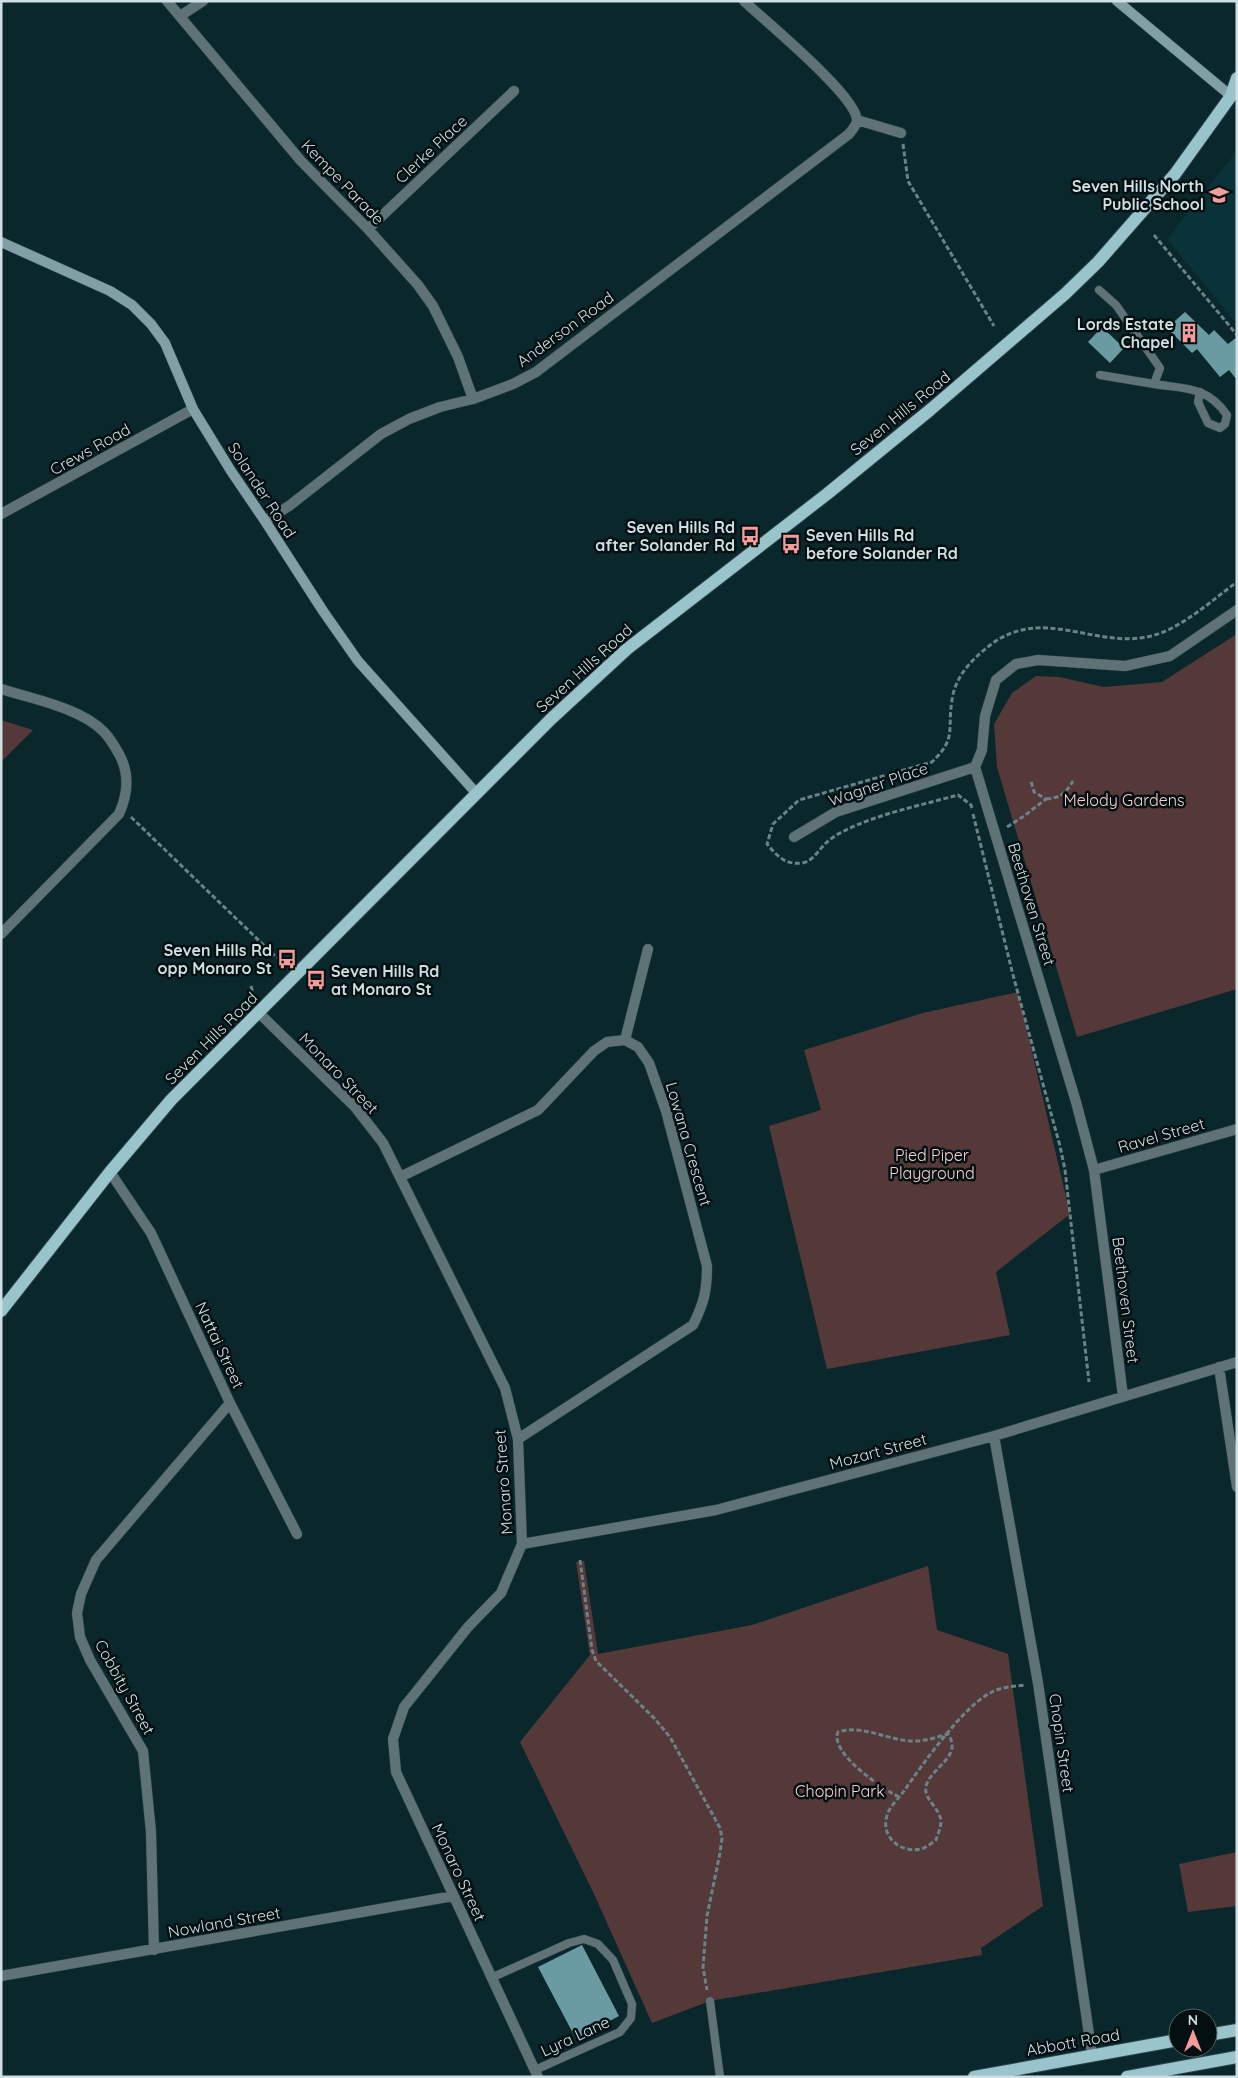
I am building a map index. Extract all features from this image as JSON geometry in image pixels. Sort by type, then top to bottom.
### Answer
[{"type":"main road","name":"Seven Hills Road","points":[[1,1311],[110,1172],[171,1100],[551,719],[627,649],[835,488],[938,403],[1065,294],[1098,262],[1158,195],[1209,128],[1234,94],[1237,78]]},
{"type":"main road","points":[[1218,2033],[1237,2030]]},
{"type":"main road","name":"Abbott Road","points":[[974,2077],[1168,2042]]},
{"type":"main road","points":[[1127,2077],[1237,2057]]},
{"type":"street","name":"Kempe Parade","points":[[166,1],[301,161],[368,229],[418,285],[434,306],[458,357],[473,399]]},
{"type":"street","points":[[180,16],[203,1]]},
{"type":"street","points":[[744,1],[841,92],[850,103],[857,120],[901,133]]},
{"type":"street","points":[[1117,1],[1234,94]]},
{"type":"street","name":"Clerke Place","points":[[368,229],[514,91]]},
{"type":"street","name":"Anderson Road","points":[[265,521],[289,506],[381,434],[409,419],[440,407],[473,399],[513,384],[536,372],[840,142],[849,134],[857,120]]},
{"type":"street","name":"Solander Road","points":[[1,242],[110,291],[132,305],[152,324],[165,343],[193,409],[231,472],[323,611],[358,661],[476,794]]},
{"type":"street","name":"Crews Road","points":[[1,514],[193,409]]},
{"type":"street","points":[[975,768],[982,750],[985,716],[996,680],[1016,664],[1038,660],[1125,666],[1170,656],[1237,610]]},
{"type":"street","points":[[1,689],[88,719],[104,732],[122,758],[127,784],[119,814],[1,934]]},
{"type":"street","name":"Beethoven Street","points":[[975,768],[1073,1093],[1094,1170],[1122,1396]]},
{"type":"street","name":"Wagner Place","points":[[794,837],[836,812],[975,768]]},
{"type":"street","points":[[400,1177],[538,1110],[594,1051],[607,1042],[625,1040],[648,949]]},
{"type":"street","name":"Monaro Street","points":[[259,1013],[355,1107],[383,1143],[505,1388],[518,1439],[522,1544],[501,1593],[468,1627],[404,1707],[393,1739],[396,1772],[537,2073]]},
{"type":"street","name":"Lowana Crescent","points":[[518,1439],[692,1325],[708,1289],[707,1266],[666,1111],[649,1063],[638,1047],[625,1040]]},
{"type":"street","name":"Ravel Street","points":[[1094,1170],[1237,1129]]},
{"type":"street","name":"Nattai Street","points":[[110,1172],[151,1233],[230,1403],[297,1534]]},
{"type":"street","name":"Mozart Street","points":[[522,1544],[716,1510],[994,1436],[1237,1362]]},
{"type":"street","points":[[1219,1367],[1237,1487]]},
{"type":"street","name":"Cobbity Street","points":[[154,1950],[151,1832],[143,1751],[90,1660],[80,1637],[77,1612],[81,1594],[96,1560],[230,1403]]},
{"type":"street","name":"Chopin Street","points":[[994,1436],[1038,1683],[1092,2055]]},
{"type":"street","name":"Nowland Street","points":[[1,1976],[453,1896]]},
{"type":"lane","points":[[1099,290],[1116,305],[1160,368],[1154,384]]},
{"type":"lane","points":[[1100,375],[1200,392],[1208,395],[1227,416],[1225,424],[1220,428],[1208,422],[1198,402],[1200,392]]},
{"type":"lane","name":"Lyra Lane","points":[[491,1978],[569,1942],[584,1939],[598,1944],[613,1960],[632,2004],[631,2018],[620,2032],[537,2073]]},
{"type":"lane","points":[[710,2001],[720,2077]]},
{"type":"path","points":[[901,133],[908,181],[994,326]]},
{"type":"path","points":[[1154,235],[1237,335]]},
{"type":"path","points":[[1089,1382],[1065,1170],[1013,975],[971,805],[958,795],[852,827],[826,843],[818,854],[805,863],[790,863],[777,857],[767,844],[773,824],[799,800],[932,762],[943,751],[948,741],[951,702],[961,675],[970,662],[988,646],[1008,634],[1038,627],[1051,627],[1117,639],[1136,639],[1151,636],[1165,632],[1179,624],[1237,582]]},
{"type":"path","points":[[1031,781],[1034,792],[1046,799]]},
{"type":"path","points":[[994,832],[1008,827],[1046,799],[1055,798],[1066,793],[1073,781]]},
{"type":"path","points":[[123,804],[277,958]]},
{"type":"path","points":[[580,1560],[592,1650],[596,1661],[670,1736],[720,1828],[722,1838],[708,1916],[703,1967],[710,2001]]},
{"type":"path","points":[[948,1734],[953,1742],[953,1749],[930,1778],[926,1787],[926,1794],[937,1810],[941,1820],[936,1840],[925,1848],[917,1850],[902,1849],[893,1842],[887,1832],[888,1812],[924,1762],[948,1734],[972,1706],[992,1691],[1012,1686]]},
{"type":"path","points":[[899,1796],[883,1788],[849,1759],[838,1746],[836,1737],[838,1732],[847,1729],[872,1732],[913,1741],[927,1740],[948,1734]]},
{"type":"shaded area","name":"Seven Hills North Public School","points":[[1237,151],[1237,324],[1167,239]]},
{"type":"green space","name":"Melody Gardens","points":[[1237,634],[1237,989],[1077,1037],[997,767],[994,724],[1012,693],[1036,676],[1059,677],[1104,687],[1162,682]]},
{"type":"green space","points":[[1,720],[33,730],[1,762]]},
{"type":"green space","name":"Pied Piper Playground","points":[[1018,992],[1070,1214],[996,1272],[1010,1335],[827,1369],[769,1126],[821,1110],[804,1050],[923,1013]]},
{"type":"green space","name":"Chopin Park","points":[[584,1561],[598,1654],[752,1625],[928,1566],[937,1630],[1008,1654],[1043,1906],[981,1948],[982,1955],[710,2001],[652,2023],[594,1894],[520,1742],[590,1655],[576,1562]]},
{"type":"green space","points":[[1237,1852],[1237,1906],[1188,1912],[1179,1864]]},
{"type":"building","points":[[1185,312],[1209,335],[1214,330],[1228,344],[1237,337],[1237,380],[1229,370],[1220,377],[1197,349],[1192,353],[1167,328]]},
{"type":"building","points":[[1102,327],[1124,348],[1110,363],[1088,342]]},
{"type":"building","points":[[582,1945],[619,2016],[576,2039],[538,1967]]},
{"type":"place","name":"Seven Hills North Public School","points":[[1219,195]]},
{"type":"place","name":"Lords Estate Chapel","points":[[1189,333]]},
{"type":"place","name":"Seven Hills Rd after Solander Rd","points":[[750,536]]},
{"type":"place","name":"Seven Hills Rd before Solander Rd","points":[[791,544]]},
{"type":"place","name":"Seven Hills Rd opp Monaro St","points":[[287,959]]},
{"type":"place","name":"Seven Hills Rd at Monaro St","points":[[316,980]]}]
